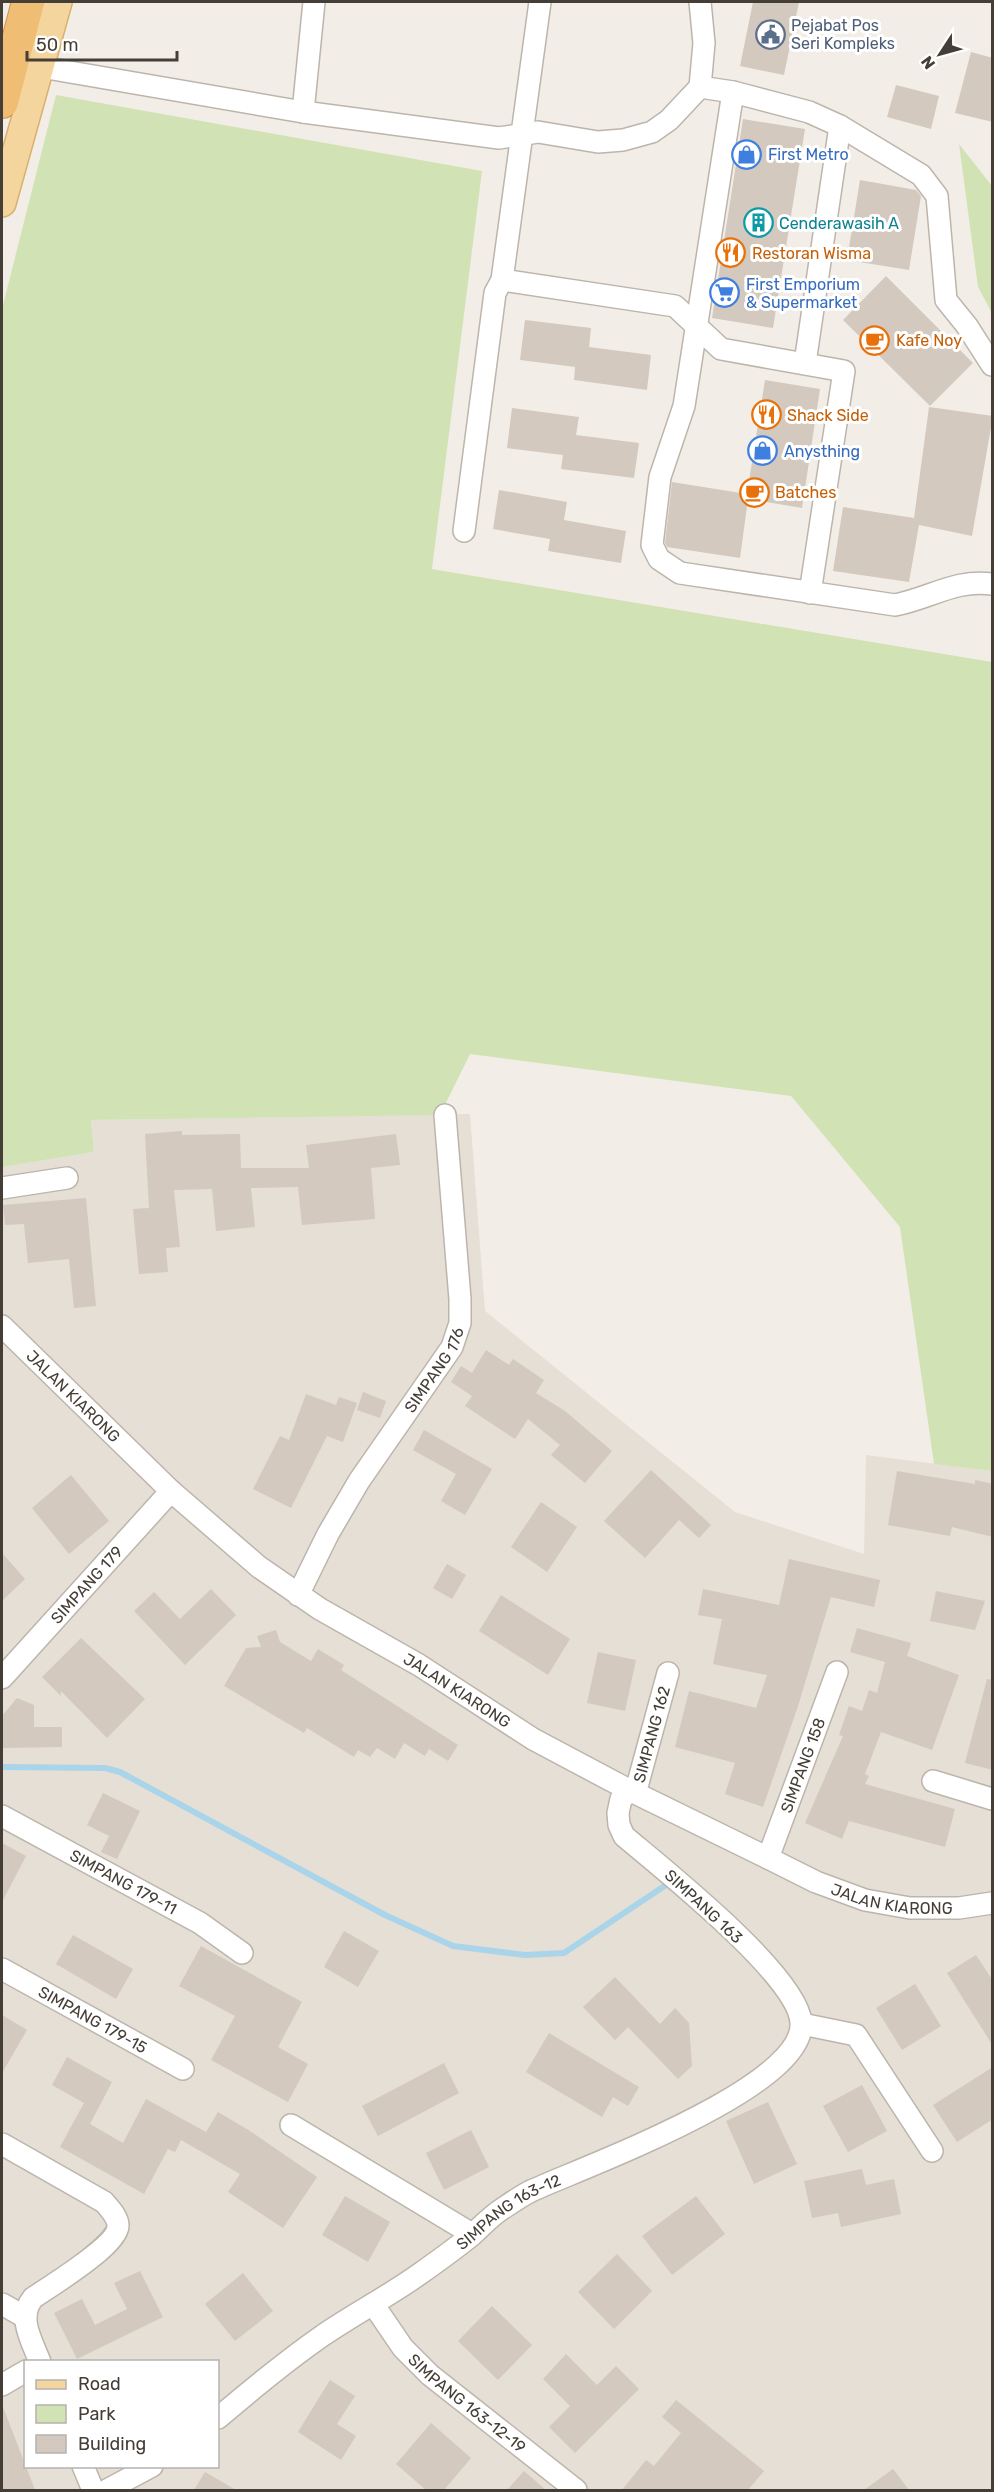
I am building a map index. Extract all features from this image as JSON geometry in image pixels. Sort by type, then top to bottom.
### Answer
[{"type":"highway","points":[[2,102],[28,2]]},
{"type":"main road","points":[[2,203],[58,2]]},
{"type":"street","points":[[303,111],[314,2]]},
{"type":"street","points":[[464,531],[495,292],[502,280],[540,2]]},
{"type":"street","points":[[41,67],[303,111],[499,138],[538,132],[598,142],[624,140],[652,132],[669,120],[700,87],[704,44],[700,2]]},
{"type":"street","points":[[700,87],[733,92],[809,112],[840,126],[921,175],[937,196],[946,300],[993,365]]},
{"type":"street","points":[[733,92],[684,406],[660,477],[651,545],[659,559],[680,573],[895,605],[918,601],[942,589],[974,581],[993,584]]},
{"type":"street","points":[[805,363],[840,126]]},
{"type":"street","points":[[502,280],[675,306],[721,349],[844,371],[810,593]]},
{"type":"street","name":"SIMPANG 176","points":[[298,1594],[328,1534],[359,1481],[452,1347],[460,1323],[445,1115]]},
{"type":"street","points":[[2,1188],[67,1178]]},
{"type":"street","name":"JALAN KIARONG","points":[[2,1326],[10,1343],[171,1491],[259,1567],[298,1594],[419,1665],[533,1739],[629,1790],[768,1858],[816,1881],[865,1900],[910,1908],[959,1908],[993,1903]]},
{"type":"street","name":"SIMPANG 179","points":[[2,1678],[171,1491]]},
{"type":"street","name":"SIMPANG 158","points":[[768,1858],[837,1672]]},
{"type":"street","name":"SIMPANG 162","points":[[629,1790],[638,1783],[668,1673]]},
{"type":"street","points":[[933,1780],[993,1799]]},
{"type":"street","name":"SIMPANG 163","points":[[629,1790],[621,1799],[618,1813],[619,1825],[624,1836],[721,1919],[786,1988],[798,2007],[802,2024]]},
{"type":"street","name":"SIMPANG 179-11","points":[[2,1816],[200,1923],[242,1953]]},
{"type":"street","name":"SIMPANG 179-15","points":[[2,1969],[183,2069]]},
{"type":"street","points":[[802,2024],[856,2035],[932,2151]]},
{"type":"street","name":"SIMPANG 163-12","points":[[219,2417],[320,2337],[419,2274],[499,2211],[529,2192],[681,2127],[745,2089],[782,2062],[797,2045],[802,2024]]},
{"type":"street","points":[[291,2125],[472,2234]]},
{"type":"street","points":[[2,2144],[104,2202],[113,2213],[118,2226],[114,2238],[102,2249],[33,2298],[26,2307],[25,2317],[40,2360]]},
{"type":"street","points":[[2,2304],[25,2317]]},
{"type":"street","name":"SIMPANG 163-12-19","points":[[373,2304],[403,2348],[430,2375],[576,2490]]},
{"type":"street","points":[[2,2385],[24,2372]]},
{"type":"street","points":[[84,2468],[93,2490]]},
{"type":"street","points":[[107,2490],[148,2468]]},
{"type":"shaded area","points":[[470,1114],[485,1311],[735,1512],[864,1554],[866,1455],[992,1471],[992,2490],[2,2490],[2,1167],[94,1152],[91,1120]]},
{"type":"green space","points":[[56,95],[482,171],[432,569],[992,662],[992,1471],[934,1464],[900,1227],[791,1096],[470,1054],[440,1115],[91,1120],[94,1152],[2,1167],[2,309]]},
{"type":"green space","points":[[959,144],[992,186],[992,313],[978,287]]},
{"type":"building","name":"Pejabat Pos Seri Kompleks","points":[[753,2],[799,2],[784,75],[740,66]]},
{"type":"building","points":[[971,52],[993,58],[993,122],[955,113]]},
{"type":"building","points":[[896,85],[939,96],[931,129],[887,117]]},
{"type":"building","name":"Cenderawasih A","points":[[743,119],[805,129],[773,328],[712,318]]},
{"type":"building","points":[[860,180],[916,190],[921,196],[909,270],[847,260]]},
{"type":"building","points":[[886,276],[973,363],[930,406],[843,320]]},
{"type":"building","points":[[525,320],[591,328],[589,347],[651,355],[647,390],[574,380],[575,367],[520,360]]},
{"type":"building","points":[[765,380],[820,389],[802,508],[748,499],[740,558],[667,547],[665,543],[672,482],[747,494]]},
{"type":"building","points":[[929,407],[993,416],[972,536],[919,525],[909,582],[833,571],[843,507],[914,518]]},
{"type":"building","points":[[512,408],[579,417],[576,435],[639,443],[634,478],[561,469],[563,455],[507,448]]},
{"type":"building","points":[[499,490],[567,502],[564,520],[626,531],[621,563],[548,551],[550,539],[493,529]]},
{"type":"building","points":[[182,1131],[182,1135],[240,1134],[241,1168],[309,1168],[306,1145],[396,1134],[400,1165],[371,1168],[375,1219],[302,1225],[298,1187],[251,1188],[255,1227],[216,1231],[212,1189],[174,1190],[180,1247],[166,1248],[168,1272],[139,1274],[133,1209],[149,1208],[145,1134]]},
{"type":"building","points":[[86,1198],[96,1306],[74,1308],[69,1259],[28,1263],[24,1224],[5,1225],[3,1205]]},
{"type":"building","points":[[486,1350],[509,1365],[513,1359],[544,1380],[536,1393],[565,1411],[612,1451],[585,1483],[551,1455],[560,1445],[528,1419],[515,1439],[465,1406],[472,1396],[451,1382],[461,1366],[472,1373]]},
{"type":"building","points":[[363,1392],[386,1401],[380,1418],[357,1410]]},
{"type":"building","points":[[306,1394],[336,1405],[339,1397],[357,1403],[343,1442],[327,1436],[291,1508],[253,1489],[280,1436],[289,1440]]},
{"type":"building","points":[[424,1430],[492,1469],[465,1515],[441,1501],[456,1474],[413,1450]]},
{"type":"building","points":[[651,1470],[711,1525],[699,1538],[679,1520],[645,1558],[604,1521]]},
{"type":"building","points":[[897,1471],[975,1484],[975,1480],[993,1484],[993,1537],[952,1527],[950,1536],[888,1525]]},
{"type":"building","points":[[71,1475],[109,1521],[69,1554],[32,1508]]},
{"type":"building","points":[[541,1502],[577,1527],[547,1572],[511,1547]]},
{"type":"building","points":[[2,1553],[25,1579],[2,1601]]},
{"type":"building","points":[[789,1559],[880,1580],[874,1607],[831,1597],[798,1706],[763,1807],[725,1794],[735,1763],[675,1747],[689,1691],[756,1708],[767,1675],[713,1664],[722,1619],[698,1615],[703,1589],[779,1605]]},
{"type":"building","points":[[447,1564],[466,1575],[452,1599],[433,1588]]},
{"type":"building","points":[[211,1589],[236,1615],[185,1665],[134,1611],[154,1592],[180,1619]]},
{"type":"building","points":[[936,1591],[985,1601],[975,1630],[930,1621]]},
{"type":"building","points":[[501,1595],[570,1639],[548,1675],[479,1631]]},
{"type":"building","points":[[857,1628],[911,1643],[907,1656],[959,1675],[932,1750],[881,1732],[865,1774],[869,1776],[865,1784],[955,1809],[945,1847],[849,1821],[842,1839],[805,1823],[843,1736],[839,1735],[849,1706],[862,1711],[869,1690],[877,1693],[885,1662],[850,1652]]},
{"type":"building","points":[[276,1630],[280,1642],[311,1661],[318,1649],[344,1665],[341,1670],[458,1745],[448,1761],[429,1749],[425,1756],[404,1743],[395,1759],[377,1748],[370,1757],[358,1750],[354,1757],[307,1728],[304,1733],[224,1686],[246,1648],[261,1647],[257,1636]]},
{"type":"building","points":[[81,1638],[145,1699],[107,1738],[61,1691],[61,1696],[42,1677]]},
{"type":"building","points":[[598,1652],[636,1660],[625,1711],[587,1703]]},
{"type":"building","points":[[987,1679],[993,1680],[993,1770],[965,1763]]},
{"type":"building","points":[[17,1698],[34,1705],[34,1727],[62,1727],[62,1747],[2,1748],[2,1716]]},
{"type":"building","points":[[103,1793],[140,1811],[117,1859],[101,1852],[109,1836],[87,1825]]},
{"type":"building","points":[[2,1843],[26,1856],[2,1902]]},
{"type":"building","points":[[344,1931],[379,1951],[358,1987],[324,1967]]},
{"type":"building","points":[[73,1935],[133,1969],[116,1999],[56,1964]]},
{"type":"building","points":[[201,1946],[302,2002],[278,2047],[308,2064],[288,2102],[211,2060],[235,2016],[179,1986]]},
{"type":"building","points":[[976,1955],[993,1981],[993,2046],[947,1973]]},
{"type":"building","points":[[615,1977],[660,2024],[675,2008],[689,2023],[692,2066],[678,2079],[628,2027],[615,2040],[583,2007]]},
{"type":"building","points":[[915,1984],[941,2026],[902,2050],[876,2008]]},
{"type":"building","points":[[2,2015],[27,2030],[2,2073]]},
{"type":"building","points":[[549,2033],[639,2087],[628,2106],[613,2097],[602,2117],[526,2072]]},
{"type":"building","points":[[67,2057],[112,2082],[90,2124],[123,2143],[146,2099],[206,2132],[218,2112],[317,2177],[283,2228],[228,2192],[240,2174],[181,2140],[175,2152],[168,2149],[144,2194],[60,2147],[84,2103],[52,2085]]},
{"type":"building","points":[[444,2063],[459,2093],[378,2136],[362,2106]]},
{"type":"building","points":[[993,2067],[993,2119],[957,2142],[933,2105]]},
{"type":"building","points":[[862,2085],[887,2131],[848,2152],[823,2106]]},
{"type":"building","points":[[768,2102],[797,2164],[754,2184],[726,2121]]},
{"type":"building","points":[[471,2130],[489,2167],[444,2190],[426,2153]]},
{"type":"building","points":[[862,2169],[866,2185],[894,2179],[901,2214],[841,2227],[838,2213],[812,2218],[804,2181]]},
{"type":"building","points":[[345,2196],[390,2222],[368,2262],[322,2235]]},
{"type":"building","points":[[696,2196],[725,2234],[672,2275],[642,2236]]},
{"type":"building","points":[[617,2254],[652,2291],[614,2329],[578,2292]]},
{"type":"building","points":[[140,2271],[163,2317],[77,2359],[54,2313],[82,2299],[95,2325],[127,2309],[114,2283]]},
{"type":"building","points":[[243,2273],[273,2311],[235,2341],[205,2304]]},
{"type":"building","points":[[492,2306],[532,2345],[498,2380],[458,2341]]},
{"type":"building","points":[[566,2354],[597,2385],[616,2366],[639,2389],[575,2453],[549,2427],[570,2406],[543,2379]]},
{"type":"building","points":[[330,2380],[355,2396],[337,2424],[356,2436],[341,2460],[298,2432]]},
{"type":"building","points":[[676,2400],[764,2471],[748,2490],[622,2490],[646,2460],[654,2466],[681,2433],[662,2417]]},
{"type":"building","points":[[3,2407],[24,2461],[24,2468],[27,2468],[35,2490],[2,2490]]},
{"type":"building","points":[[431,2423],[471,2458],[444,2490],[426,2490],[396,2464]]},
{"type":"building","points":[[893,2469],[909,2490],[864,2490]]},
{"type":"building","points":[[524,2471],[546,2490],[507,2490]]},
{"type":"building","points":[[205,2472],[236,2490],[194,2490]]},
{"type":"waterway","points":[[2,1767],[105,1768],[120,1772],[385,1915],[453,1946],[525,1955],[564,1953],[666,1885]]},
{"type":"place","name":"Pejabat Pos Seri Kompleks","points":[[770,34]]},
{"type":"place","name":"First Metro","points":[[747,154]]},
{"type":"place","name":"Cenderawasih A","points":[[758,223]]},
{"type":"place","name":"Restoran Wisma","points":[[731,253]]},
{"type":"place","name":"First Emporium & Supermarket","points":[[725,293]]},
{"type":"place","name":"Kafe Noy","points":[[875,340]]},
{"type":"place","name":"Shack Side","points":[[766,415]]},
{"type":"place","name":"Anysthing","points":[[763,451]]},
{"type":"place","name":"Batches","points":[[754,492]]}]
